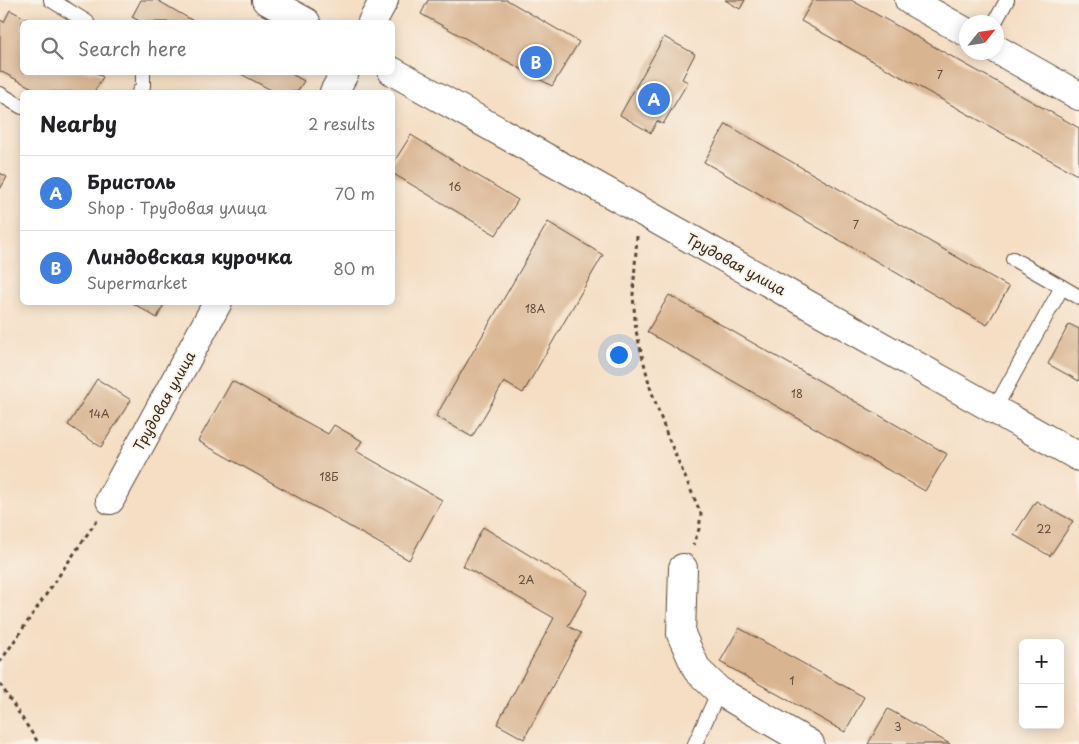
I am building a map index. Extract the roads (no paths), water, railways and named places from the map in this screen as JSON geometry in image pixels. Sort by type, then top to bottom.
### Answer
[{"type":"street","points":[[266,0],[302,20]]},
{"type":"street","points":[[373,20],[384,0]]},
{"type":"street","points":[[909,0],[959,28]]},
{"type":"street","points":[[1004,54],[1079,96]]},
{"type":"street","name":"Трудовая улица","points":[[395,73],[1079,458]]},
{"type":"street","points":[[335,90],[343,75]]},
{"type":"street","name":"Трудовая улица","points":[[110,500],[216,305]]},
{"type":"street","points":[[684,568],[681,634],[697,670],[719,691],[810,744]]},
{"type":"lane","points":[[51,0],[85,20]]},
{"type":"lane","points":[[999,15],[1008,0]]},
{"type":"lane","points":[[140,90],[143,86],[143,75]]},
{"type":"lane","points":[[0,94],[20,106]]},
{"type":"lane","points":[[1013,259],[1079,297]]},
{"type":"lane","points":[[994,410],[1062,288]]},
{"type":"lane","points":[[695,744],[719,691]]},
{"type":"place","name":"Линдовская курочка","points":[[536,62]]},
{"type":"place","name":"Бристоль","points":[[654,99]]}]
